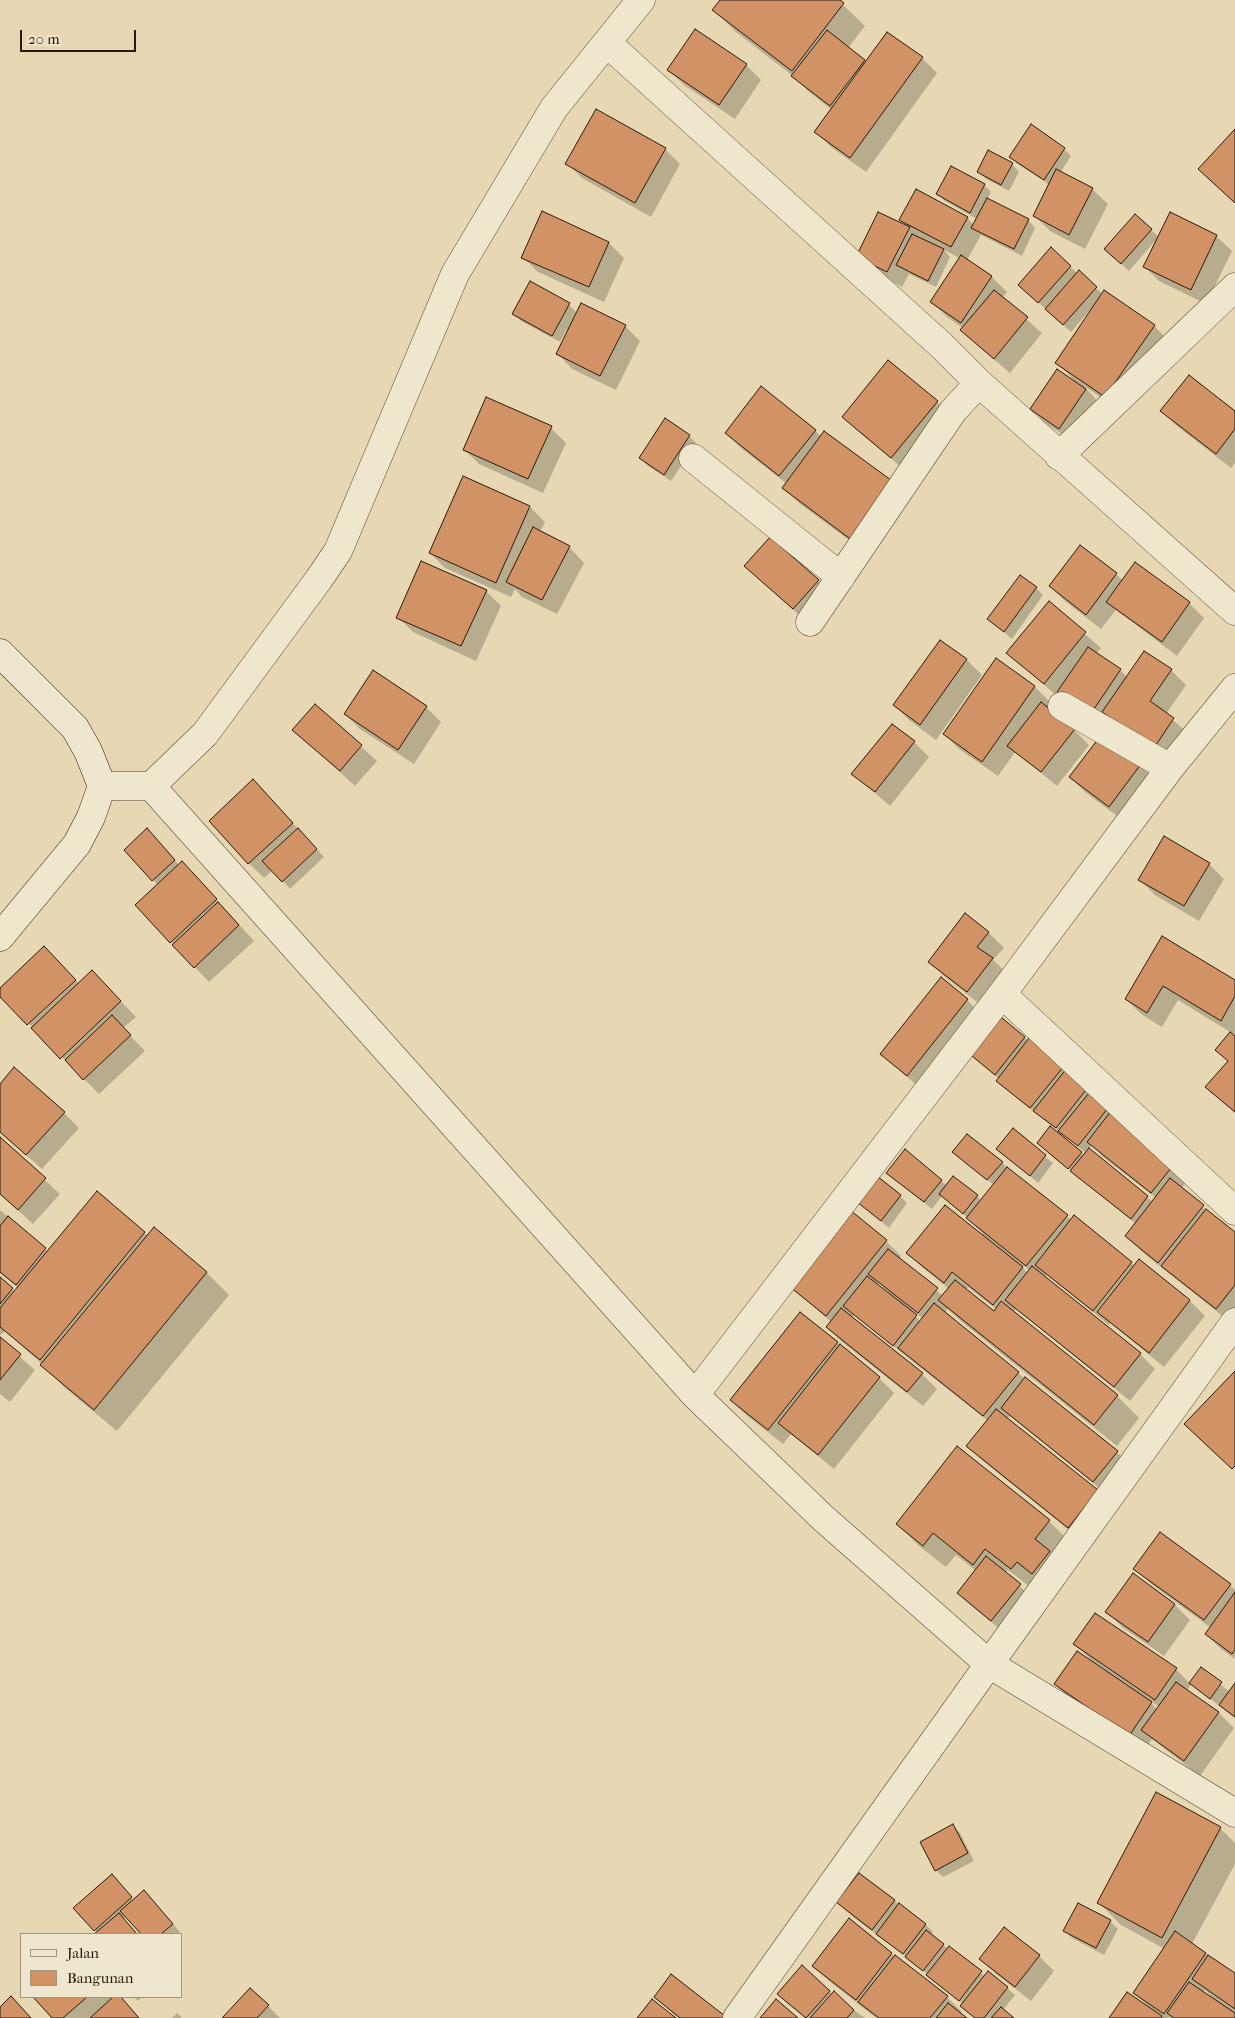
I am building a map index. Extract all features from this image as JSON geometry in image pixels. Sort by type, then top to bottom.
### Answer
[{"type":"street","points":[[102,786],[150,786],[205,734],[319,580],[338,551],[455,274],[554,108],[641,0]]},
{"type":"street","points":[[607,43],[941,344],[979,383],[1059,456],[1235,612]]},
{"type":"street","points":[[1059,456],[1235,287]]},
{"type":"street","points":[[810,622],[954,411],[979,383]]},
{"type":"street","points":[[693,458],[841,577]]},
{"type":"street","points":[[0,653],[75,728],[88,751],[102,786],[77,844],[0,937]]},
{"type":"street","points":[[695,1395],[1002,994],[1170,768],[1235,688]]},
{"type":"street","points":[[1062,706],[1170,768]]},
{"type":"street","points":[[150,786],[695,1395],[823,1518],[989,1664],[1235,1813]]},
{"type":"street","points":[[1002,994],[1235,1211]]},
{"type":"street","points":[[737,2018],[1235,1322]]},
{"type":"building","points":[[720,0],[840,0],[844,3],[792,71],[712,10]]},
{"type":"building","points":[[695,29],[747,64],[719,105],[667,70]]},
{"type":"building","points":[[827,30],[865,60],[830,106],[791,76]]},
{"type":"building","points":[[887,32],[923,57],[850,158],[814,132]]},
{"type":"building","points":[[596,109],[666,148],[635,203],[565,164]]},
{"type":"building","points":[[1031,124],[1065,148],[1044,180],[1009,157]]},
{"type":"building","points":[[1235,129],[1235,203],[1198,169]]},
{"type":"building","points":[[988,150],[1013,163],[1001,185],[977,172]]},
{"type":"building","points":[[951,166],[985,184],[970,213],[936,194]]},
{"type":"building","points":[[1056,169],[1093,188],[1069,235],[1033,216]]},
{"type":"building","points":[[916,189],[968,217],[951,247],[899,220]]},
{"type":"building","points":[[987,198],[1029,219],[1014,249],[971,228]]},
{"type":"building","points":[[542,211],[609,242],[589,287],[521,258]]},
{"type":"building","points":[[878,212],[910,227],[887,272],[856,257]]},
{"type":"building","points":[[1170,212],[1217,235],[1191,290],[1143,267]]},
{"type":"building","points":[[1135,214],[1152,229],[1121,264],[1104,249]]},
{"type":"building","points":[[912,234],[944,249],[928,281],[896,265]]},
{"type":"building","points":[[1051,247],[1071,266],[1038,303],[1018,285]]},
{"type":"building","points":[[961,255],[992,276],[961,323],[930,302]]},
{"type":"building","points":[[1079,270],[1097,287],[1063,325],[1045,309]]},
{"type":"building","points":[[530,281],[570,303],[552,336],[512,314]]},
{"type":"building","points":[[994,290],[1028,317],[994,359],[960,330]]},
{"type":"building","points":[[1104,290],[1155,325],[1105,397],[1055,363]]},
{"type":"building","points":[[581,303],[626,325],[600,376],[556,354]]},
{"type":"building","points":[[888,360],[938,401],[891,458],[842,417]]},
{"type":"building","points":[[1057,369],[1086,389],[1059,429],[1030,409]]},
{"type":"building","points":[[1189,375],[1235,411],[1235,429],[1216,454],[1160,411]]},
{"type":"building","points":[[761,386],[816,430],[779,476],[725,433]]},
{"type":"building","points":[[486,397],[552,426],[528,479],[463,450]]},
{"type":"building","points":[[665,418],[690,435],[664,475],[639,458]]},
{"type":"building","points":[[824,431],[895,483],[853,541],[782,488]]},
{"type":"building","points":[[463,476],[530,506],[496,583],[429,553]]},
{"type":"building","points":[[533,527],[570,546],[542,600],[506,582]]},
{"type":"building","points":[[770,537],[819,580],[793,609],[744,566]]},
{"type":"building","points":[[1080,545],[1117,573],[1086,615],[1049,586]]},
{"type":"building","points":[[421,561],[487,590],[461,646],[396,618]]},
{"type":"building","points":[[1135,562],[1190,602],[1162,642],[1106,602]]},
{"type":"building","points":[[1020,575],[1037,587],[1004,632],[987,619]]},
{"type":"building","points":[[1049,601],[1086,632],[1044,684],[1006,653]]},
{"type":"building","points":[[940,640],[967,659],[920,725],[893,705]]},
{"type":"building","points":[[1088,647],[1121,669],[1090,715],[1057,692]]},
{"type":"building","points":[[1144,651],[1172,669],[1150,701],[1174,718],[1154,748],[1102,712]]},
{"type":"building","points":[[996,658],[1035,686],[982,762],[943,734]]},
{"type":"building","points":[[373,670],[427,706],[398,750],[344,714]]},
{"type":"building","points":[[1041,702],[1075,729],[1041,772],[1007,746]]},
{"type":"building","points":[[315,704],[362,745],[340,771],[292,730]]},
{"type":"building","points":[[892,724],[915,741],[875,792],[851,774]]},
{"type":"building","points":[[1102,734],[1141,764],[1109,807],[1069,777]]},
{"type":"building","points":[[253,779],[293,823],[248,864],[209,821]]},
{"type":"building","points":[[147,828],[175,860],[152,881],[124,850]]},
{"type":"building","points":[[298,828],[317,849],[282,882],[262,861]]},
{"type":"building","points":[[1164,836],[1210,863],[1184,906],[1138,880]]},
{"type":"building","points":[[182,861],[217,899],[170,943],[135,905]]},
{"type":"building","points":[[218,902],[239,925],[194,968],[172,945]]},
{"type":"building","points":[[965,913],[989,932],[977,947],[993,958],[967,992],[928,962]]},
{"type":"building","points":[[1162,936],[1235,980],[1235,996],[1221,1021],[1163,986],[1147,1013],[1125,999]]},
{"type":"building","points":[[44,946],[76,980],[27,1025],[0,997],[0,988]]},
{"type":"building","points":[[92,970],[121,1001],[60,1059],[31,1028]]},
{"type":"building","points":[[941,977],[968,999],[907,1076],[880,1054]]},
{"type":"building","points":[[996,1013],[1025,1037],[995,1075],[966,1051]]},
{"type":"building","points":[[112,1015],[131,1035],[83,1080],[65,1060]]},
{"type":"building","points":[[1230,1032],[1235,1036],[1235,1112],[1205,1087],[1228,1061],[1215,1050]]},
{"type":"building","points":[[1029,1038],[1064,1066],[1030,1108],[996,1081]]},
{"type":"building","points":[[14,1067],[65,1112],[26,1155],[0,1132],[0,1084]]},
{"type":"building","points":[[1067,1068],[1089,1086],[1056,1128],[1033,1111]]},
{"type":"building","points":[[1089,1093],[1108,1108],[1078,1146],[1058,1131]]},
{"type":"building","points":[[1111,1111],[1175,1163],[1151,1193],[1087,1142]]},
{"type":"building","points":[[1050,1126],[1082,1152],[1068,1169],[1037,1143]]},
{"type":"building","points":[[1013,1128],[1046,1155],[1030,1176],[996,1149]]},
{"type":"building","points":[[967,1134],[1003,1162],[987,1180],[952,1152]]},
{"type":"building","points":[[0,1137],[46,1178],[18,1210],[0,1194]]},
{"type":"building","points":[[1089,1148],[1148,1196],[1131,1219],[1070,1171]]},
{"type":"building","points":[[905,1149],[942,1180],[924,1202],[886,1173]]},
{"type":"building","points":[[1007,1167],[1068,1215],[1026,1266],[966,1218]]},
{"type":"building","points":[[877,1176],[901,1195],[881,1221],[857,1202]]},
{"type":"building","points":[[953,1176],[978,1195],[963,1214],[939,1194]]},
{"type":"building","points":[[1170,1178],[1204,1205],[1158,1263],[1125,1236]]},
{"type":"building","points":[[97,1191],[145,1232],[40,1360],[0,1327],[0,1308]]},
{"type":"building","points":[[945,1205],[1023,1267],[993,1305],[952,1272],[944,1283],[906,1253]]},
{"type":"building","points":[[1206,1209],[1235,1232],[1235,1285],[1216,1309],[1161,1266]]},
{"type":"building","points":[[850,1210],[887,1240],[826,1316],[790,1287]]},
{"type":"building","points":[[1074,1215],[1132,1262],[1093,1311],[1035,1265]]},
{"type":"building","points":[[8,1216],[46,1248],[16,1285],[0,1272],[0,1226]]},
{"type":"building","points":[[154,1227],[207,1272],[94,1410],[40,1365]]},
{"type":"building","points":[[888,1249],[938,1288],[918,1313],[868,1274]]},
{"type":"building","points":[[1139,1259],[1190,1300],[1149,1353],[1097,1312]]},
{"type":"building","points":[[1032,1266],[1141,1353],[1114,1387],[1005,1300]]},
{"type":"building","points":[[867,1276],[917,1315],[893,1346],[843,1306]]},
{"type":"building","points":[[0,1277],[13,1288],[0,1304]]},
{"type":"building","points":[[955,1280],[994,1311],[1001,1301],[1118,1395],[1094,1425],[938,1300]]},
{"type":"building","points":[[934,1303],[1019,1372],[983,1416],[898,1348]]},
{"type":"building","points":[[841,1308],[923,1373],[907,1392],[826,1327]]},
{"type":"building","points":[[800,1312],[838,1342],[768,1430],[730,1400]]},
{"type":"building","points":[[0,1337],[21,1354],[0,1380]]},
{"type":"building","points":[[840,1344],[880,1377],[818,1455],[778,1423]]},
{"type":"building","points":[[1235,1371],[1235,1466],[1232,1469],[1184,1424]]},
{"type":"building","points":[[1025,1377],[1118,1451],[1093,1482],[1001,1408]]},
{"type":"building","points":[[996,1409],[1098,1490],[1068,1528],[966,1446]]},
{"type":"building","points":[[957,1446],[1050,1520],[1035,1539],[1050,1551],[1032,1574],[1017,1562],[1011,1569],[985,1549],[973,1565],[933,1533],[923,1546],[896,1524]]},
{"type":"building","points":[[1160,1532],[1231,1584],[1204,1620],[1133,1569]]},
{"type":"building","points":[[986,1556],[1021,1584],[991,1621],[957,1593]]},
{"type":"building","points":[[1133,1573],[1175,1604],[1148,1642],[1105,1612]]},
{"type":"building","points":[[1235,1592],[1235,1650],[1232,1654],[1205,1634]]},
{"type":"building","points":[[1095,1613],[1177,1668],[1155,1700],[1073,1644]]},
{"type":"building","points":[[1077,1651],[1152,1702],[1129,1736],[1054,1684]]},
{"type":"building","points":[[1201,1667],[1222,1682],[1210,1699],[1189,1683]]},
{"type":"building","points":[[1176,1682],[1219,1712],[1184,1761],[1141,1730]]},
{"type":"building","points":[[1235,1683],[1235,1717],[1219,1705]]},
{"type":"building","points":[[1156,1792],[1221,1827],[1162,1938],[1097,1903]]},
{"type":"building","points":[[953,1824],[968,1853],[935,1871],[920,1842]]},
{"type":"building","points":[[859,1873],[895,1900],[872,1930],[836,1902]]},
{"type":"building","points":[[112,1874],[132,1897],[94,1931],[73,1908]]},
{"type":"building","points":[[144,1890],[173,1924],[162,1933],[140,1933],[120,1911]]},
{"type":"building","points":[[899,1903],[926,1924],[903,1954],[876,1934]]},
{"type":"building","points":[[1078,1903],[1111,1920],[1096,1948],[1063,1931]]},
{"type":"building","points":[[119,1913],[136,1933],[95,1933]]},
{"type":"building","points":[[849,1918],[892,1953],[856,2000],[812,1966]]},
{"type":"building","points":[[1004,1927],[1040,1955],[1015,1987],[979,1959]]},
{"type":"building","points":[[926,1930],[944,1944],[923,1971],[905,1957]]},
{"type":"building","points":[[1175,1931],[1206,1953],[1164,2014],[1133,1993]]},
{"type":"building","points":[[949,1946],[982,1971],[959,2001],[926,1975]]},
{"type":"building","points":[[895,1955],[948,1996],[930,2018],[879,2018],[858,2002]]},
{"type":"building","points":[[1208,1955],[1235,1973],[1235,2009],[1192,1979]]},
{"type":"building","points":[[802,1965],[830,1991],[806,2018],[777,1994]]},
{"type":"building","points":[[988,1971],[1008,1987],[984,2018],[975,2018],[960,2006]]},
{"type":"building","points":[[671,1974],[725,2016],[723,2018],[680,2018],[654,1997]]},
{"type":"building","points":[[1189,1982],[1235,2013],[1235,2018],[1174,2018],[1167,2013]]},
{"type":"building","points":[[250,1988],[269,2005],[257,2018],[222,2018]]},
{"type":"building","points":[[834,1991],[854,2010],[847,2018],[810,2018]]},
{"type":"building","points":[[1127,1992],[1162,2016],[1161,2018],[1109,2018]]},
{"type":"building","points":[[11,1996],[31,2018],[0,2018],[0,2007]]},
{"type":"building","points":[[34,1998],[86,1998],[63,2018],[52,2018]]},
{"type":"building","points":[[112,1998],[122,1998],[139,2018],[90,2018]]},
{"type":"building","points":[[652,1999],[676,2018],[637,2018]]},
{"type":"building","points":[[776,1999],[798,2018],[760,2018]]},
{"type":"building","points":[[948,2003],[967,2018],[936,2018]]},
{"type":"building","points":[[1001,2007],[1014,2018],[991,2018]]}]
